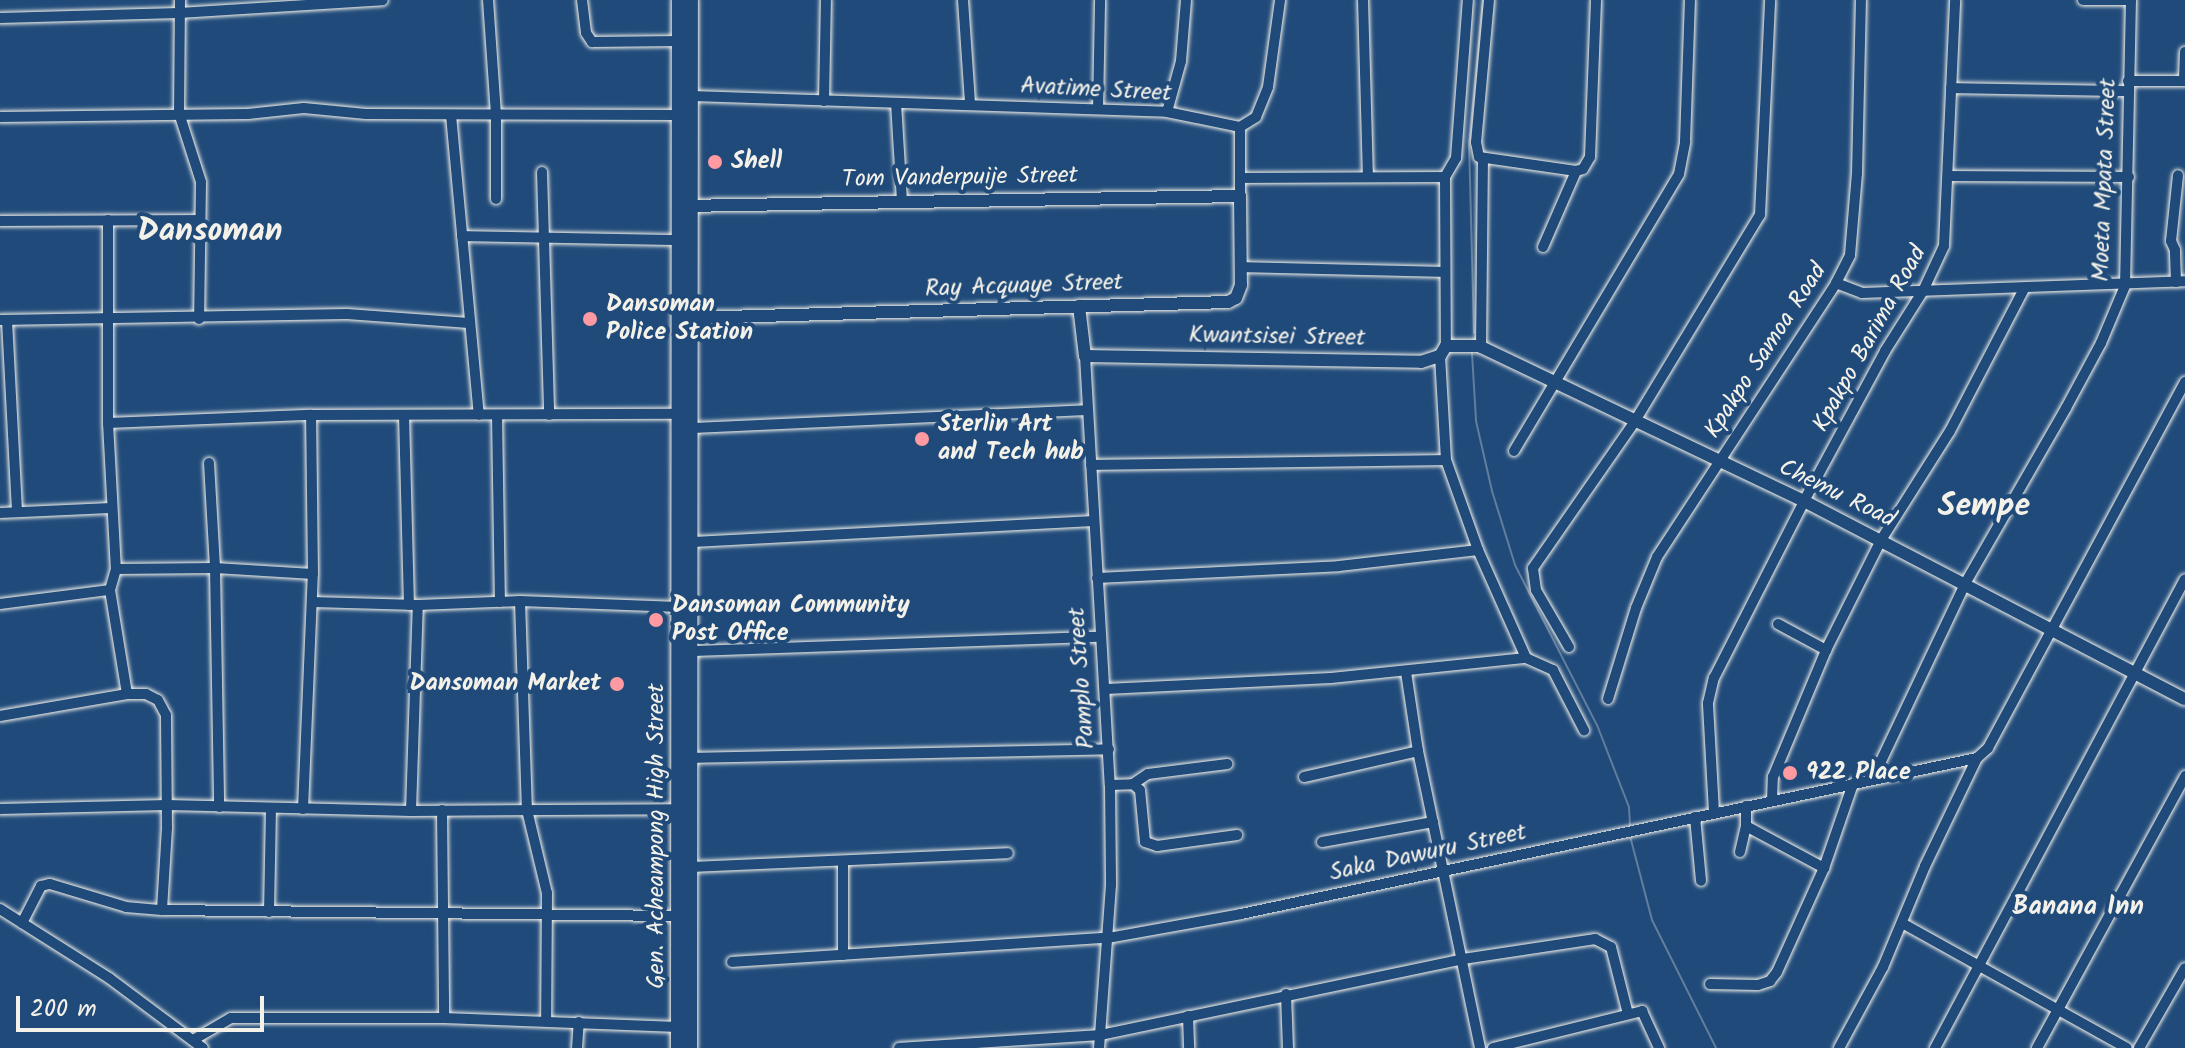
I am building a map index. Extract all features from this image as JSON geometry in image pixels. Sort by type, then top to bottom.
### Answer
[{"type":"main road","name":"Gen. Acheampong High Street","points":[[679,0],[680,115],[692,318],[690,1048]]},
{"type":"main road","name":"Gen. Acheampong High Street","points":[[678,1048],[680,240],[687,206],[692,96],[691,0]]},
{"type":"street","points":[[180,0],[179,113],[201,182],[199,319]]},
{"type":"street","points":[[0,18],[179,13],[383,0]]},
{"type":"street","points":[[488,0],[496,113],[496,199]]},
{"type":"street","points":[[582,0],[588,39],[600,44],[679,41]]},
{"type":"street","points":[[824,101],[826,0]]},
{"type":"street","points":[[963,0],[970,104]]},
{"type":"street","points":[[1098,109],[1100,0]]},
{"type":"street","points":[[1167,112],[1181,61],[1186,0]]},
{"type":"street","points":[[1280,0],[1268,87],[1256,117],[1240,127],[1240,178],[1445,177]]},
{"type":"street","points":[[1363,0],[1368,175]]},
{"type":"street","points":[[1468,0],[1456,158],[1445,177],[1443,351],[1446,460],[1478,550],[1526,658]]},
{"type":"street","points":[[1480,347],[1483,158],[1476,142],[1489,0]]},
{"type":"street","points":[[1483,158],[1507,159],[1572,171],[1583,169],[1590,157],[1596,0]]},
{"type":"street","points":[[1514,451],[1679,174],[1685,142],[1690,0]]},
{"type":"street","points":[[1569,647],[1536,590],[1533,568],[1635,421],[1760,215],[1770,0]]},
{"type":"street","name":"Kpakpo Samoa Road","points":[[1608,699],[1636,608],[1657,557],[1836,283],[1850,255],[1857,174],[1861,0]]},
{"type":"street","name":"Kpakpo Barima Road","points":[[1714,812],[1709,692],[1804,501],[1885,351],[1923,291],[1944,246],[1955,0]]},
{"type":"street","points":[[2083,0],[2131,0]]},
{"type":"street","name":"Moeta Mpata Street","points":[[1872,780],[1966,582],[2073,395],[2125,286],[2131,0]]},
{"type":"street","points":[[1951,88],[2128,86],[2184,80],[2185,52]]},
{"type":"street","name":"Avatime Street","points":[[692,96],[1167,112],[1240,127]]},
{"type":"street","points":[[896,103],[902,201]]},
{"type":"street","points":[[0,117],[248,114],[304,108],[366,114],[680,115]]},
{"type":"street","points":[[451,115],[479,415]]},
{"type":"street","points":[[1543,247],[1572,171]]},
{"type":"street","points":[[542,172],[549,415]]},
{"type":"street","points":[[1836,283],[1862,293],[2125,286],[2180,281],[2171,241],[2178,175]]},
{"type":"street","points":[[1948,176],[2129,177]]},
{"type":"street","name":"Ray Acquaye Street","points":[[692,318],[1228,302],[1239,293],[1242,267],[1240,178]]},
{"type":"street","name":"Tom Vanderpuije Street","points":[[687,206],[1240,196]]},
{"type":"street","points":[[108,220],[108,423],[116,569],[110,590],[127,694]]},
{"type":"street","points":[[0,221],[200,220]]},
{"type":"street","points":[[462,236],[680,240]]},
{"type":"street","points":[[1242,267],[1443,272]]},
{"type":"street","points":[[1772,801],[1773,777],[1826,650],[1881,540],[1950,431],[2024,289]]},
{"type":"street","name":"Pamplo Street","points":[[1079,306],[1085,356],[1110,785],[1108,938],[1099,1048]]},
{"type":"street","points":[[17,512],[6,412],[3,320],[199,319],[347,314],[469,323]]},
{"type":"street","name":"Chemu Road","points":[[1462,346],[1480,347],[1804,501],[1966,582],[2185,699]]},
{"type":"street","name":"Kwantsisei Street","points":[[1085,356],[1421,362],[1462,346]]},
{"type":"street","points":[[1839,1048],[1902,923],[1977,758],[1988,748],[2185,382]]},
{"type":"street","points":[[693,428],[1087,410]]},
{"type":"street","points":[[108,423],[311,415],[680,414]]},
{"type":"street","points":[[303,809],[313,574],[311,415]]},
{"type":"street","points":[[404,415],[413,605],[411,811]]},
{"type":"street","points":[[497,415],[500,602]]},
{"type":"street","points":[[1091,465],[1446,460]]},
{"type":"street","points":[[209,463],[215,568],[219,807]]},
{"type":"street","points":[[0,513],[111,508]]},
{"type":"street","points":[[693,542],[1093,521]]},
{"type":"street","points":[[1097,578],[1339,566],[1478,550]]},
{"type":"street","points":[[116,569],[215,568],[313,574]]},
{"type":"street","points":[[1935,1048],[2185,579]]},
{"type":"street","points":[[0,604],[110,590]]},
{"type":"street","points":[[312,602],[413,605],[520,601],[679,607]]},
{"type":"street","points":[[520,601],[527,810],[547,893],[546,1021]]},
{"type":"street","points":[[1778,624],[1826,650]]},
{"type":"street","points":[[692,651],[1101,637]]},
{"type":"street","points":[[1106,689],[1406,672],[1526,658],[1553,670],[1584,730]]},
{"type":"street","points":[[1406,672],[1418,751],[1480,1048]]},
{"type":"street","points":[[0,716],[127,694],[152,695],[164,708],[167,805],[162,910]]},
{"type":"street","points":[[691,758],[1109,749]]},
{"type":"street","points":[[1304,777],[1418,751]]},
{"type":"street","name":"Saka Dawuru Street","points":[[732,962],[1108,938],[1443,872],[1610,833],[1977,758]]},
{"type":"street","points":[[1110,785],[1133,784],[1148,774],[1227,764]]},
{"type":"street","points":[[2037,1048],[2185,776]]},
{"type":"street","points":[[1133,784],[1140,790],[1145,842],[1157,846],[1237,835]]},
{"type":"street","points":[[1710,984],[1758,985],[1770,981],[1777,972],[1824,868],[1853,784]]},
{"type":"street","points":[[0,809],[167,805],[411,811],[679,809]]},
{"type":"street","points":[[1740,852],[1746,826],[1746,806]]},
{"type":"street","points":[[269,912],[271,809]]},
{"type":"street","points":[[442,810],[446,914],[444,1018]]},
{"type":"street","points":[[1695,817],[1701,881]]},
{"type":"street","points":[[1322,842],[1433,822]]},
{"type":"street","points":[[1746,826],[1824,868]]},
{"type":"street","points":[[690,867],[1008,853]]},
{"type":"street","points":[[843,862],[843,955]]},
{"type":"street","points":[[22,923],[41,886],[50,884],[126,907],[162,910],[678,916]]},
{"type":"street","points":[[0,909],[109,978],[203,1048]]},
{"type":"street","points":[[1902,923],[2127,1048]]},
{"type":"street","points":[[899,1048],[969,1046],[1100,1035],[1463,959],[1602,940],[1611,947],[1628,1014]]},
{"type":"street","points":[[2139,1048],[2185,968]]},
{"type":"street","points":[[1286,994],[1288,1048]]},
{"type":"street","points":[[1493,1048],[1642,1011],[1659,1048]]},
{"type":"street","points":[[1188,1016],[1189,1048]]},
{"type":"street","points":[[193,1040],[231,1018],[444,1018],[678,1027]]},
{"type":"street","points":[[577,1048],[579,1022]]},
{"type":"waterway","points":[[1474,333],[1469,147],[1483,0]]},
{"type":"waterway","points":[[1472,353],[1476,421],[1492,491],[1515,565],[1597,725],[1629,807],[1630,829]]},
{"type":"waterway","points":[[1630,836],[1652,920],[1716,1048]]},
{"type":"place","name":"Shell","points":[[715,162]]},
{"type":"place","name":"Dansoman Police Station","points":[[590,319]]},
{"type":"place","name":"Sterlin Art and Tech hub","points":[[922,439]]},
{"type":"place","name":"Dansoman Community Post Office","points":[[656,620]]},
{"type":"place","name":"Dansoman Market","points":[[617,684]]},
{"type":"place","name":"922 Place","points":[[1790,773]]},
{"type":"district","name":"Dansoman","points":[[210,232]]},
{"type":"district","name":"Sempe","points":[[1984,507]]},
{"type":"district","name":"Banana Inn","points":[[2078,908]]}]
